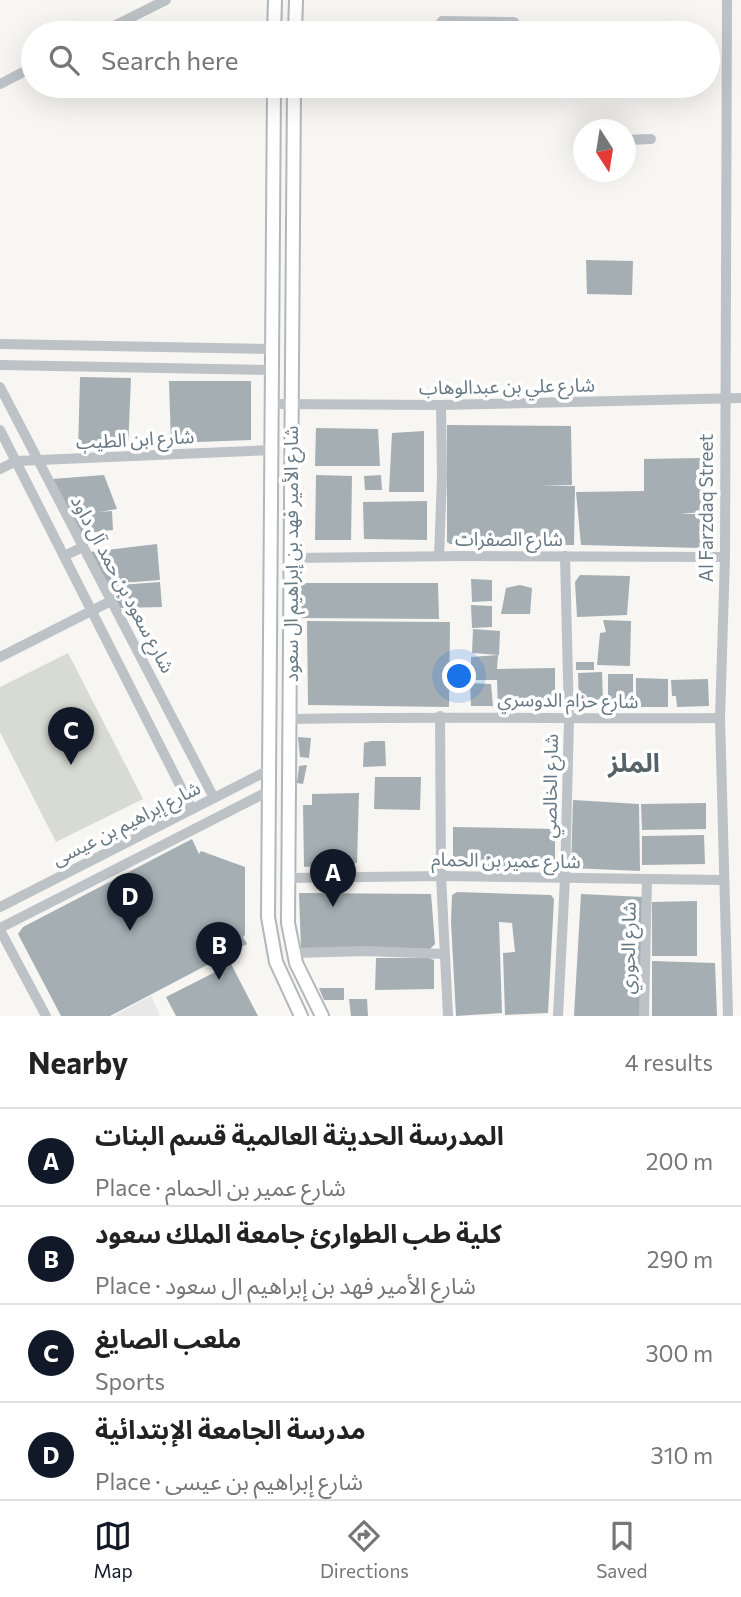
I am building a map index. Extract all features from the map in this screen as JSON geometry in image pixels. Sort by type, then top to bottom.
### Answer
[{"type":"main road","points":[[274,21],[275,0]]},
{"type":"main road","points":[[295,21],[296,0]]},
{"type":"main road","name":"شارع الأمير فهد بن إبراهيم ال سعود","points":[[274,98],[268,917],[280,972],[301,1016]]},
{"type":"main road","name":"شارع الأمير فهد بن إبراهيم ال سعود","points":[[295,98],[290,404],[292,558],[288,923],[296,963],[322,1016]]},
{"type":"street","points":[[124,21],[166,0]]},
{"type":"street","name":"Al Farzdaq Street","points":[[727,0],[725,557],[720,718],[728,1016]]},
{"type":"street","points":[[0,84],[21,73]]},
{"type":"street","points":[[636,140],[651,139]]},
{"type":"street","points":[[0,344],[274,349]]},
{"type":"street","points":[[0,365],[273,370]]},
{"type":"street","name":"شارع سعود بن حمد آل داود","points":[[0,387],[214,798]]},
{"type":"street","name":"شارع علي بن عبدالوهاب","points":[[273,404],[441,405],[741,398]]},
{"type":"street","points":[[439,556],[441,405]]},
{"type":"street","points":[[0,430],[192,809]]},
{"type":"street","name":"شارع ابن الطيب","points":[[0,469],[16,461],[273,450]]},
{"type":"street","points":[[64,556],[83,547]]},
{"type":"street","name":"شارع الخالصي","points":[[558,1016],[569,719],[565,556]]},
{"type":"street","name":"شارع الصفرات","points":[[292,558],[725,557]]},
{"type":"street","points":[[0,657],[111,601]]},
{"type":"street","points":[[440,716],[441,876],[448,1016]]},
{"type":"street","name":"شارع حزام الدوسري","points":[[290,719],[440,716],[720,718]]},
{"type":"street","name":"شارع إبراهيم بن عيسى","points":[[0,908],[269,770]]},
{"type":"street","points":[[46,1016],[0,929],[269,791]]},
{"type":"street","name":"شارع عمير بن الحمام","points":[[288,878],[441,876],[723,880]]},
{"type":"street","name":"شارع الحوري","points":[[644,1016],[646,880]]},
{"type":"street","points":[[294,953],[365,951],[444,954]]},
{"type":"shaded area","points":[[68,653],[143,799],[56,842],[0,732],[0,687]]},
{"type":"shaded area","points":[[151,996],[160,1015],[113,1016]]},
{"type":"building","points":[[586,260],[633,261],[632,295],[587,294]]},
{"type":"building","points":[[80,377],[131,378],[128,449],[78,452]]},
{"type":"building","points":[[169,381],[251,381],[251,440],[171,443]]},
{"type":"building","points":[[447,425],[571,426],[572,485],[539,486],[575,486],[574,545],[447,542]]},
{"type":"building","points":[[316,428],[378,429],[380,466],[315,466]]},
{"type":"building","points":[[424,431],[424,492],[389,492],[392,433]]},
{"type":"building","points":[[700,458],[702,512],[680,514],[702,514],[701,548],[581,545],[576,492],[644,491],[644,459]]},
{"type":"building","points":[[104,475],[117,509],[99,512],[112,511],[113,530],[78,534],[52,479]]},
{"type":"building","points":[[316,475],[352,476],[351,540],[315,540]]},
{"type":"building","points":[[381,475],[382,490],[365,490],[364,476]]},
{"type":"building","points":[[427,501],[427,540],[364,539],[363,502]]},
{"type":"building","points":[[157,544],[160,580],[108,584],[90,552]]},
{"type":"building","points":[[580,575],[630,576],[627,615],[577,617],[575,582]]},
{"type":"building","points":[[471,579],[492,580],[492,601],[472,602]]},
{"type":"building","points":[[160,582],[162,607],[118,608],[107,586]]},
{"type":"building","points":[[299,583],[438,583],[439,619],[300,618]]},
{"type":"building","points":[[520,585],[532,588],[530,614],[501,614],[506,588]]},
{"type":"building","points":[[471,605],[492,606],[492,627],[472,628]]},
{"type":"building","points":[[603,620],[631,621],[630,666],[597,665],[600,633],[606,632]]},
{"type":"building","points":[[307,621],[450,622],[449,707],[308,705]]},
{"type":"building","points":[[473,629],[500,631],[499,655],[472,653]]},
{"type":"building","points":[[498,655],[497,669],[555,668],[555,708],[498,708],[497,680],[471,680],[471,657]]},
{"type":"building","points":[[576,662],[594,662],[594,670],[576,670]]},
{"type":"building","points":[[602,672],[603,703],[579,704],[578,673]]},
{"type":"building","points":[[608,674],[633,674],[633,710],[608,711]]},
{"type":"building","points":[[636,678],[668,679],[668,707],[636,707]]},
{"type":"building","points":[[708,679],[709,706],[677,707],[676,696],[672,696],[671,680]]},
{"type":"building","points":[[470,683],[491,684],[493,706],[471,706]]},
{"type":"building","points":[[298,737],[311,738],[309,758],[300,757]]},
{"type":"building","points":[[385,741],[386,766],[363,767],[364,743]]},
{"type":"building","points":[[307,765],[303,784],[297,783],[299,766]]},
{"type":"building","points":[[375,777],[421,777],[420,810],[374,809]]},
{"type":"building","points":[[359,793],[357,863],[304,867],[303,805],[312,805],[312,794]]},
{"type":"building","points":[[573,800],[639,804],[640,871],[571,868]]},
{"type":"building","points":[[706,803],[706,829],[642,830],[641,804]]},
{"type":"building","points":[[453,827],[555,829],[555,864],[552,869],[457,868],[453,862]]},
{"type":"building","points":[[704,835],[705,864],[642,865],[642,836]]},
{"type":"building","points":[[192,839],[199,854],[201,851],[245,867],[243,937],[247,944],[110,1016],[61,1016],[18,934],[23,927]]},
{"type":"building","points":[[457,892],[551,895],[554,899],[548,1013],[505,1015],[503,953],[515,952],[512,923],[499,922],[502,1013],[456,1016],[451,922],[452,895]]},
{"type":"building","points":[[299,893],[431,894],[435,944],[430,949],[301,949]]},
{"type":"building","points":[[581,894],[644,897],[642,1016],[574,1016]]},
{"type":"building","points":[[697,901],[697,956],[652,956],[652,902]]},
{"type":"building","points":[[376,958],[434,960],[434,989],[375,990]]},
{"type":"building","points":[[652,961],[715,963],[717,1016],[652,1016]]},
{"type":"building","points":[[231,964],[258,1016],[176,1016],[166,997]]},
{"type":"building","points":[[319,988],[344,988],[344,1000],[324,1000]]},
{"type":"building","points":[[349,999],[367,999],[368,1016],[351,1016]]},
{"type":"place","name":"ملعب الصايغ","points":[[71,765]]},
{"type":"place","name":"المدرسة الحديثة العالمية قسم البنات","points":[[333,907]]},
{"type":"place","name":"مدرسة الجامعة الإبتدائية","points":[[130,931]]},
{"type":"place","name":"كلية طب الطوارئ جامعة الملك سعود","points":[[219,980]]},
{"type":"district","name":"الملز","points":[[634,763]]}]
